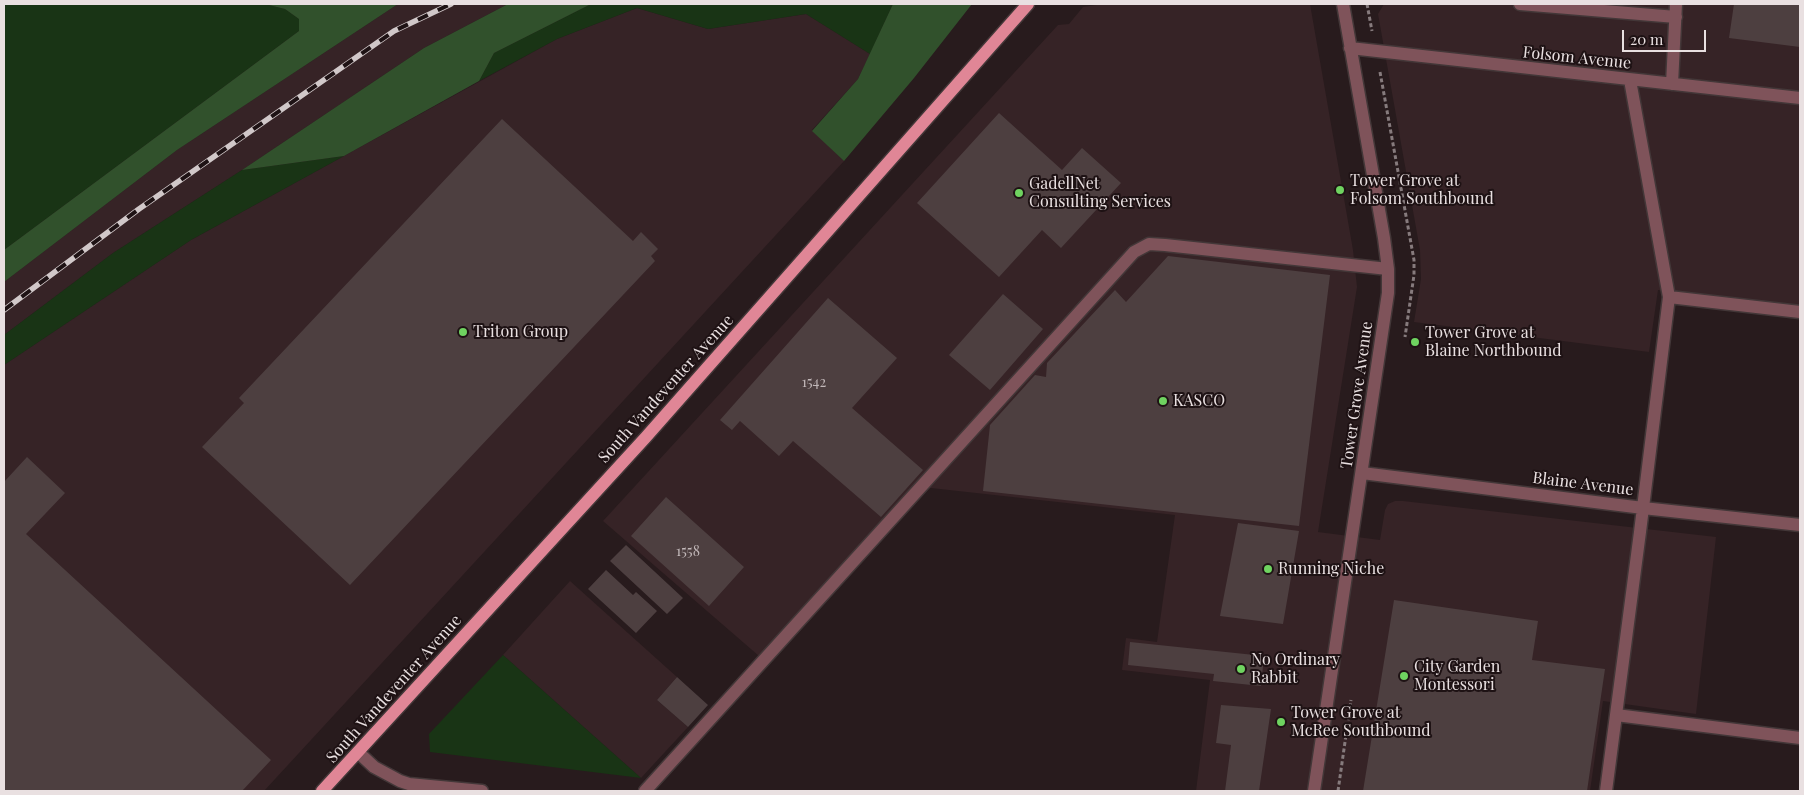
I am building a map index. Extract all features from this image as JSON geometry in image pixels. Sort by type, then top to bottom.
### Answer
[{"type":"main road","name":"South Vandeventer Avenue","points":[[322,791],[359,753],[646,437],[1028,4]]},
{"type":"street","name":"Tower Grove Avenue","points":[[1314,791],[1388,293],[1388,269],[1384,238],[1343,4]]},
{"type":"street","points":[[1520,4],[1676,17]]},
{"type":"street","points":[[1672,84],[1676,4]]},
{"type":"street","name":"Folsom Avenue","points":[[1350,48],[1800,98]]},
{"type":"street","points":[[1606,791],[1669,297],[1630,80]]},
{"type":"street","points":[[645,791],[1134,252],[1149,244],[1165,245],[1388,269]]},
{"type":"street","points":[[1669,297],[1800,312]]},
{"type":"street","name":"Blaine Avenue","points":[[1362,473],[1643,508],[1800,525]]},
{"type":"street","points":[[1616,716],[1800,738]]},
{"type":"street","points":[[359,753],[374,767],[388,776],[410,784],[434,789],[482,791]]},
{"type":"shaded area","points":[[398,4],[508,4],[424,48],[242,170],[113,253],[4,335],[4,282],[177,150]]},
{"type":"shaded area","points":[[1103,4],[1310,4],[1353,250],[1357,287],[1318,532],[1380,540],[1385,510],[1388,504],[1395,501],[1403,501],[1716,537],[1696,714],[1603,701],[1590,791],[1196,791],[1210,680],[1122,670],[1126,638],[1157,642],[1175,515],[913,486],[759,656],[603,521],[1058,25],[1069,24],[1083,7]]},
{"type":"shaded area","points":[[1384,4],[1800,4],[1800,306],[1658,290],[1649,352],[1414,322],[1421,279],[1420,250],[1378,14]]},
{"type":"shaded area","points":[[637,8],[708,29],[806,14],[870,54],[858,79],[812,130],[844,161],[264,791],[4,791],[4,365],[191,240],[557,39]]},
{"type":"shaded area","points":[[570,581],[677,677],[657,700],[688,727],[641,778],[503,655]]},
{"type":"green space","points":[[4,4],[265,4],[285,9],[299,19],[299,31],[4,250]]},
{"type":"green space","points":[[265,4],[398,4],[177,150],[4,282],[4,250],[299,31],[299,19],[285,9]]},
{"type":"green space","points":[[508,4],[591,4],[494,53],[479,81],[344,156],[242,170],[424,48]]},
{"type":"green space","points":[[591,4],[893,4],[870,54],[806,14],[708,29],[637,8],[557,39],[479,81],[494,53]]},
{"type":"green space","points":[[893,4],[972,4],[914,78],[844,161],[812,131],[858,79]]},
{"type":"green space","points":[[344,156],[191,240],[4,365],[4,335],[113,253],[242,170]]},
{"type":"green space","points":[[503,655],[641,778],[430,752],[429,734]]},
{"type":"building","points":[[1734,4],[1800,4],[1800,47],[1729,38]]},
{"type":"building","name":"GadellNet Consulting Services","points":[[999,113],[1062,170],[1082,148],[1121,183],[1061,248],[1042,230],[999,277],[917,203]]},
{"type":"building","name":"Triton Group","points":[[502,119],[633,241],[641,232],[658,249],[651,256],[655,261],[350,585],[202,447],[244,403],[239,398]]},
{"type":"building","name":"KASCO","points":[[1168,256],[1330,275],[1299,526],[983,491],[990,425],[1035,375],[1046,377],[1047,363],[1115,290],[1126,302]]},
{"type":"building","points":[[1003,294],[1043,329],[990,390],[949,355]]},
{"type":"building","points":[[828,298],[897,358],[852,408],[923,470],[881,517],[793,441],[779,456],[740,421],[732,430],[720,420]]},
{"type":"building","points":[[27,457],[65,493],[26,534],[271,760],[242,791],[4,791],[4,482]]},
{"type":"building","points":[[666,497],[744,567],[709,606],[631,536]]},
{"type":"building","points":[[1238,523],[1299,531],[1283,624],[1220,616]]},
{"type":"building","points":[[626,545],[683,598],[667,614],[610,561]]},
{"type":"building","points":[[606,570],[633,595],[636,592],[657,611],[636,633],[588,589]]},
{"type":"building","points":[[1394,600],[1538,621],[1532,660],[1605,669],[1587,791],[1363,791]]},
{"type":"building","points":[[1130,642],[1264,656],[1261,686],[1213,681],[1214,674],[1128,665]]},
{"type":"building","points":[[677,677],[708,705],[688,727],[657,700]]},
{"type":"building","points":[[1221,705],[1271,709],[1259,791],[1225,791],[1231,745],[1216,743]]},
{"type":"railway","points":[[4,310],[139,209],[394,31],[451,4]]},
{"type":"place","name":"Tower Grove at Folsom Southbound","points":[[1340,190]]},
{"type":"place","name":"GadellNet Consulting Services","points":[[1019,193]]},
{"type":"place","name":"Triton Group","points":[[463,332]]},
{"type":"place","name":"Tower Grove at Blaine Northbound","points":[[1415,342]]},
{"type":"place","name":"KASCO","points":[[1163,401]]},
{"type":"place","name":"Running Niche","points":[[1268,569]]},
{"type":"place","name":"No Ordinary Rabbit","points":[[1241,669]]},
{"type":"place","name":"City Garden Montessori","points":[[1404,676]]},
{"type":"place","name":"Tower Grove at McRee Southbound","points":[[1281,722]]}]
